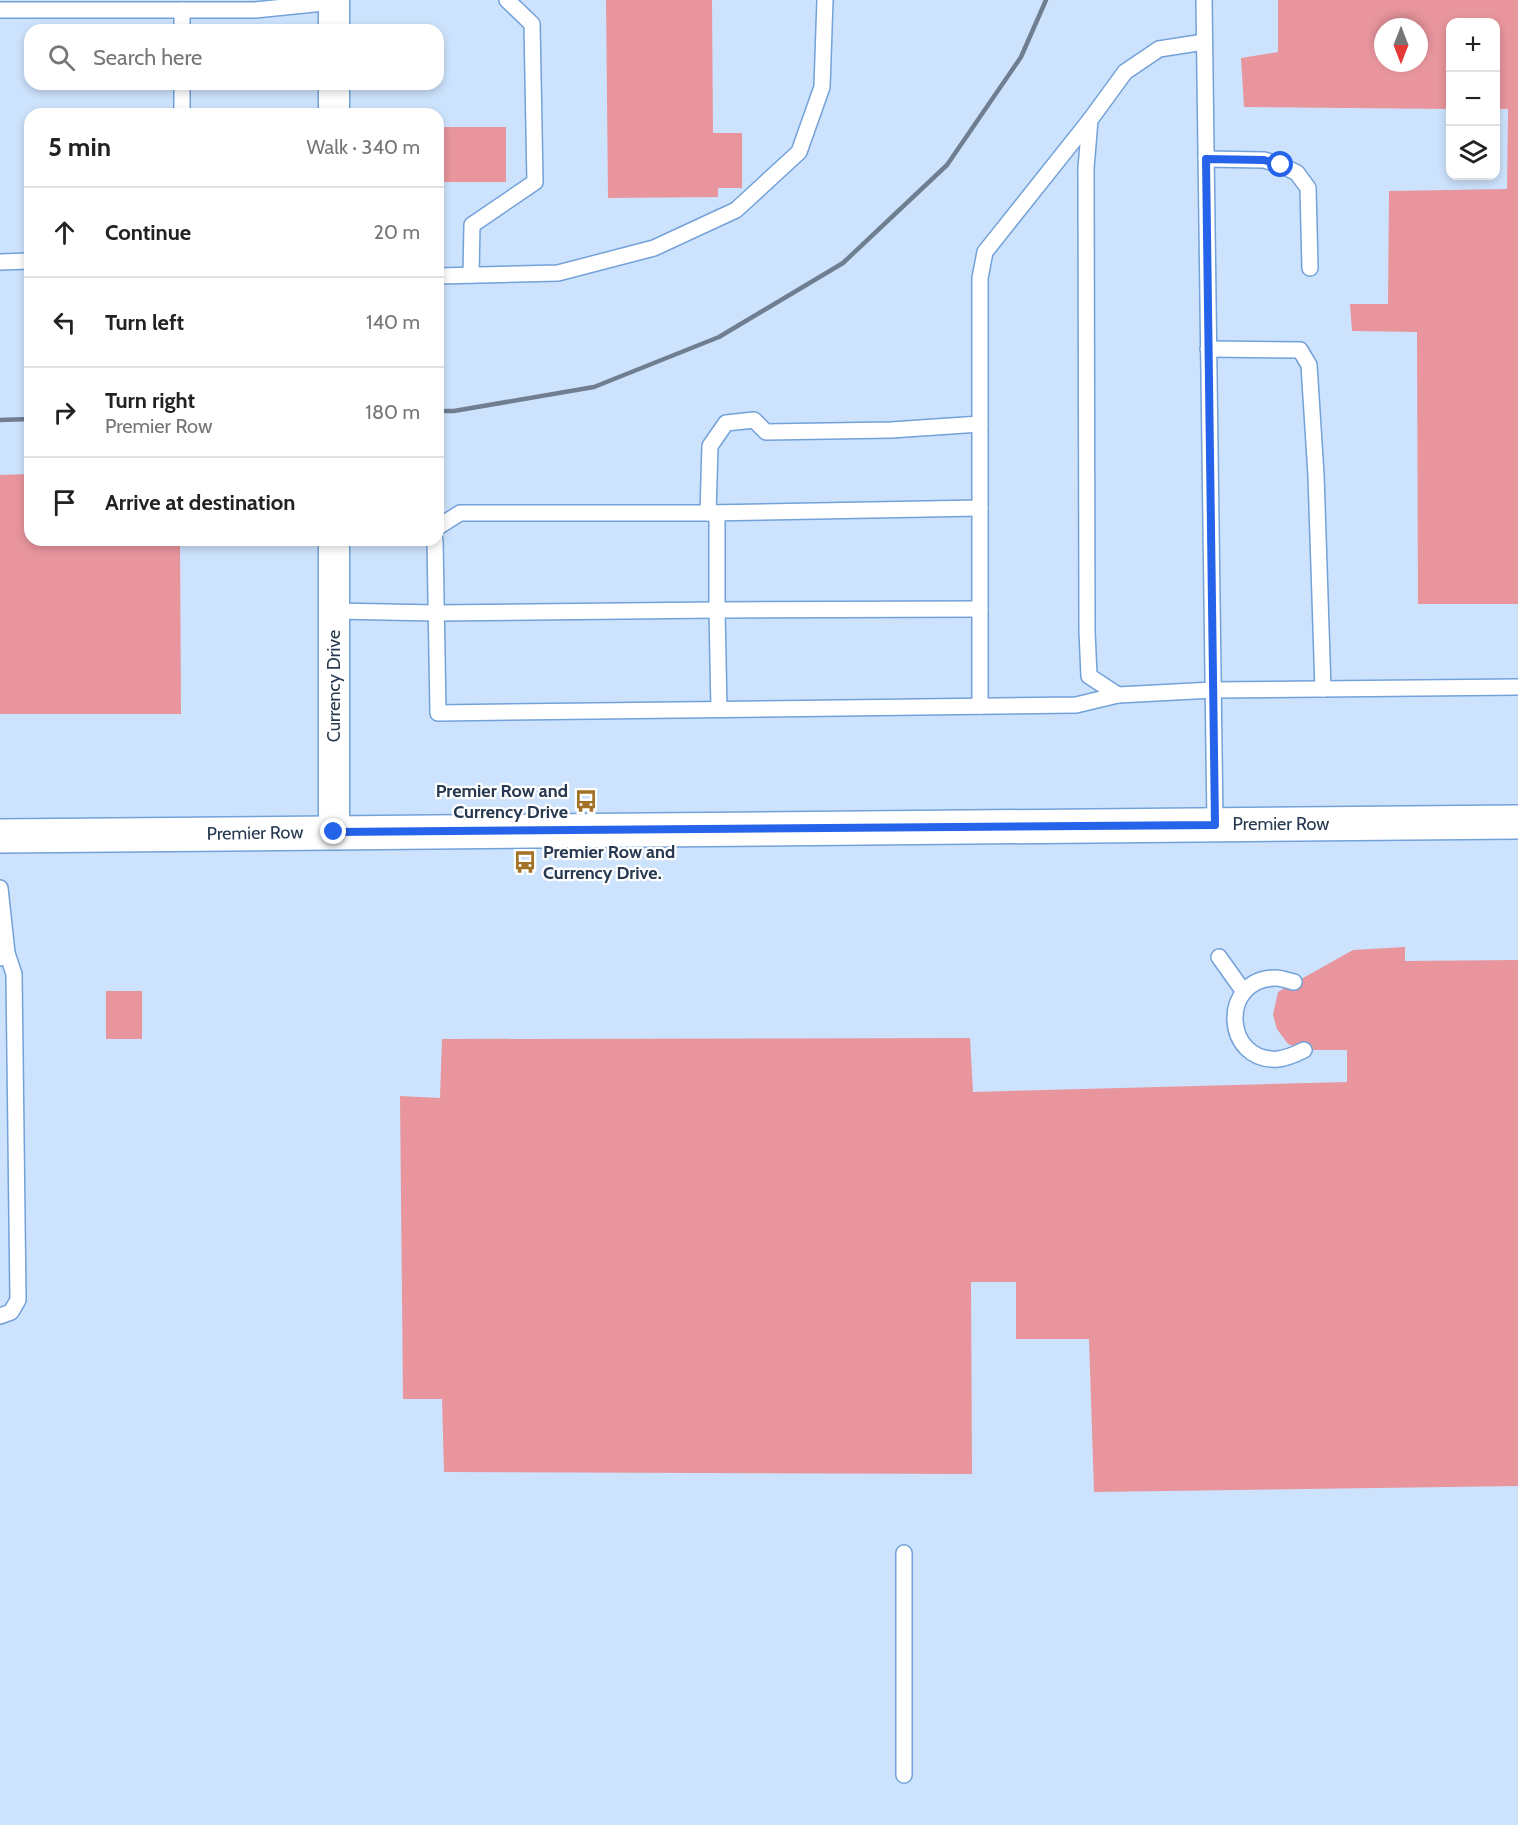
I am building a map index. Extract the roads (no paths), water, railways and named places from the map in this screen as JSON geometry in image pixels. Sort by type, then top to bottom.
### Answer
[{"type":"street","points":[[334,90],[334,108]]},
{"type":"street","name":"Currency Drive","points":[[334,546],[334,832]]},
{"type":"street","name":"Premier Row","points":[[0,836],[1518,822]]},
{"type":"lane","points":[[471,275],[472,225],[535,182],[532,24],[507,0]]},
{"type":"lane","points":[[444,276],[558,273],[654,248],[736,210],[799,152],[822,87],[825,0]]},
{"type":"lane","points":[[1204,0],[1215,825]]},
{"type":"lane","points":[[0,10],[334,11]]},
{"type":"lane","points":[[182,10],[182,24]]},
{"type":"lane","points":[[980,706],[980,278],[985,252],[1090,120],[1125,72],[1159,49],[1204,42]]},
{"type":"lane","points":[[182,90],[182,108]]},
{"type":"lane","points":[[1090,120],[1086,168],[1089,676],[1118,695]]},
{"type":"lane","points":[[1206,159],[1264,160],[1297,173],[1308,188],[1310,268]]},
{"type":"lane","points":[[0,262],[24,261]]},
{"type":"lane","points":[[1208,349],[1300,350],[1310,365],[1323,689]]},
{"type":"lane","points":[[719,710],[710,446],[726,423],[754,420],[766,432],[891,430],[980,424]]},
{"type":"lane","points":[[444,523],[460,513],[713,513],[980,508]]},
{"type":"lane","points":[[435,546],[438,713],[1076,705],[1118,695],[1213,690],[1518,687]]},
{"type":"lane","points":[[334,611],[436,613],[980,609]]},
{"type":"lane","points":[[0,888],[4,956],[14,974],[18,1300],[11,1312],[0,1316]]},
{"type":"lane","points":[[1219,957],[1244,992]]},
{"type":"lane","points":[[1294,982],[1278,978],[1265,979],[1252,985],[1244,992],[1236,1005],[1234,1018],[1236,1031],[1242,1042],[1252,1052],[1264,1058],[1277,1059],[1304,1050]]},
{"type":"lane","points":[[904,1553],[904,1775]]},
{"type":"railway","points":[[444,411],[594,387],[719,337],[843,263],[947,165],[1021,57],[1046,0]]},
{"type":"railway","points":[[0,420],[24,419]]},
{"type":"place","name":"Premier Row and Currency Drive","points":[[586,801]]},
{"type":"place","name":"Premier Row and Currency Drive.","points":[[525,862]]}]
